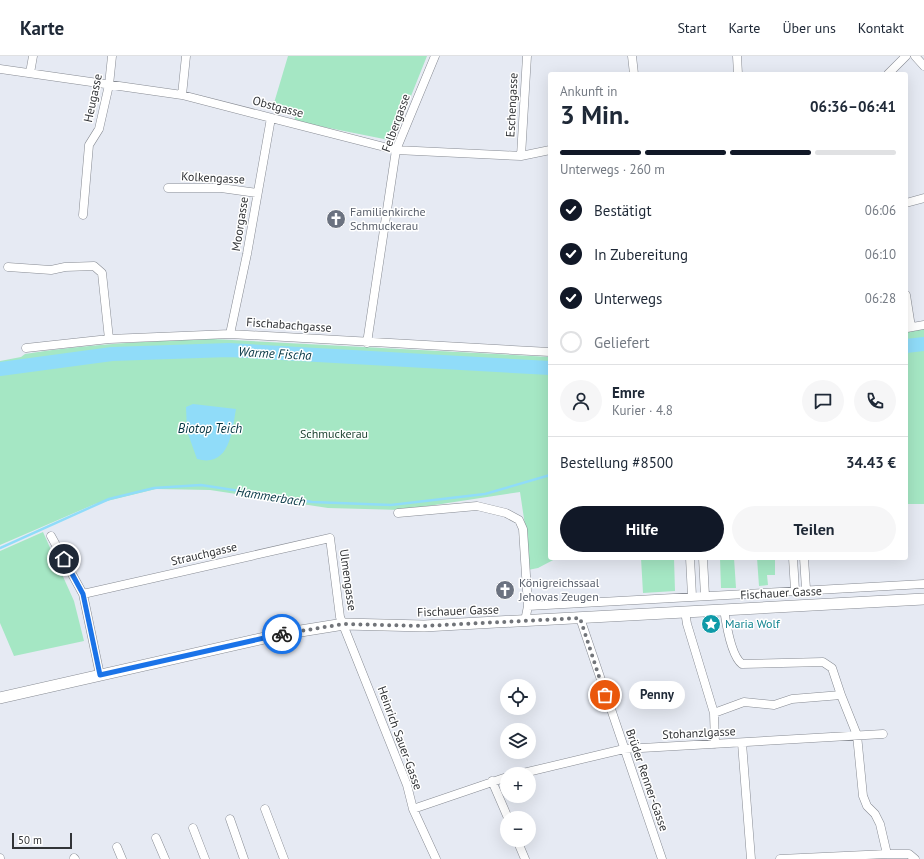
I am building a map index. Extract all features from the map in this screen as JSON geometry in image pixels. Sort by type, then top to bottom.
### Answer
[{"type":"main road","name":"Fischauer Gasse","points":[[0,698],[282,634],[344,624],[424,626],[924,599]]},
{"type":"street","points":[[30,73],[33,56]]},
{"type":"street","name":"Heugasse","points":[[83,215],[89,145],[99,129],[109,85],[112,56]]},
{"type":"street","points":[[182,95],[186,56]]},
{"type":"street","name":"Felbergasse","points":[[367,342],[396,150],[435,56]]},
{"type":"street","name":"Eschengasse","points":[[521,156],[527,56]]},
{"type":"street","points":[[632,56],[634,72]]},
{"type":"street","points":[[737,56],[738,72]]},
{"type":"street","points":[[890,72],[906,56]]},
{"type":"street","points":[[915,56],[924,66]]},
{"type":"street","name":"Obstgasse","points":[[0,69],[182,95],[396,150],[521,156],[548,150]]},
{"type":"street","name":"Moorgasse","points":[[230,334],[247,254],[271,118]]},
{"type":"street","name":"Kolkengasse","points":[[168,188],[221,188],[257,193]]},
{"type":"street","points":[[908,202],[924,198]]},
{"type":"street","points":[[8,267],[51,270],[65,267],[94,266],[102,273],[109,339]]},
{"type":"street","points":[[908,327],[924,325]]},
{"type":"street","name":"Fischabachgasse","points":[[26,348],[109,339],[230,334],[548,352]]},
{"type":"street","points":[[398,512],[477,506],[506,514],[519,520],[523,529],[528,606],[525,621]]},
{"type":"street","points":[[51,536],[83,594],[100,675]]},
{"type":"street","name":"Strauchgasse","points":[[83,594],[330,538]]},
{"type":"street","name":"Ulmengasse","points":[[330,538],[340,617],[344,624]]},
{"type":"street","points":[[690,560],[692,596]]},
{"type":"street","points":[[703,560],[705,596]]},
{"type":"street","points":[[793,560],[795,590]]},
{"type":"street","points":[[804,560],[806,590]]},
{"type":"street","points":[[528,606],[924,584]]},
{"type":"street","points":[[724,609],[737,660],[742,664],[823,662],[832,668],[841,695],[858,735],[863,796],[867,806],[875,814],[880,824],[887,854]]},
{"type":"street","points":[[685,611],[687,624],[714,713],[715,744]]},
{"type":"street","name":"Brüder Renner-Gasse","points":[[580,618],[662,859]]},
{"type":"street","name":"Heinrich Sauer-Gasse","points":[[344,624],[407,785],[413,809],[436,859]]},
{"type":"street","points":[[714,713],[744,702],[774,704],[792,699],[841,695]]},
{"type":"street","name":"Stohanzlgasse","points":[[536,770],[624,749],[883,734]]},
{"type":"street","points":[[742,743],[751,859]]},
{"type":"street","points":[[413,809],[500,778]]},
{"type":"street","points":[[492,780],[505,811]]},
{"type":"street","points":[[265,809],[284,859]]},
{"type":"street","points":[[230,819],[244,859]]},
{"type":"street","points":[[192,828],[205,859]]},
{"type":"street","points":[[156,838],[165,859]]},
{"type":"street","points":[[117,847],[122,859]]},
{"type":"street","points":[[520,847],[525,859]]},
{"type":"street","points":[[780,859],[909,854],[915,859]]},
{"type":"green space","points":[[288,56],[427,56],[395,136],[389,140],[294,121],[297,111],[274,103]]},
{"type":"green space","points":[[924,329],[924,504],[908,504],[908,331]]},
{"type":"green space","name":"Schmuckerau","points":[[213,339],[548,357],[548,560],[553,560],[538,568],[528,570],[526,532],[520,492],[402,510],[328,508],[210,490],[156,489],[95,504],[0,545],[0,361],[21,357],[25,354],[95,345]]},
{"type":"green space","points":[[43,532],[74,601],[84,641],[14,656],[0,623],[0,551]]},
{"type":"green space","points":[[641,560],[674,560],[675,591],[643,593]]},
{"type":"green space","points":[[720,560],[734,560],[736,588],[721,588]]},
{"type":"green space","points":[[757,560],[775,560],[775,575],[767,575],[768,585],[759,586]]},
{"type":"water","name":"Biotop Teich","points":[[193,404],[236,409],[231,437],[223,453],[216,458],[208,460],[197,459],[187,431],[186,407]]},
{"type":"waterway","name":"Warme Fischa","points":[[908,346],[924,344]]},
{"type":"waterway","name":"Warme Fischa","points":[[0,369],[112,354],[229,350],[548,368]]},
{"type":"waterway","name":"Hammerbach","points":[[0,548],[109,499],[154,488],[201,485],[312,502],[391,505],[485,494],[548,476]]},
{"type":"way so far","points":[[282,634],[344,624],[424,626],[580,618],[605,695]]},
{"type":"place","name":"Familienkirche Schmuckerau","points":[[336,219]]},
{"type":"place","name":"Königreichssaal Jehovas Zeugen","points":[[505,590]]},
{"type":"place","name":"Maria Wolf","points":[[711,624]]},
{"type":"place","name":"Penny","points":[[605,695]]},
{"type":"route","points":[[64,559],[83,594],[100,675],[282,634]]}]
